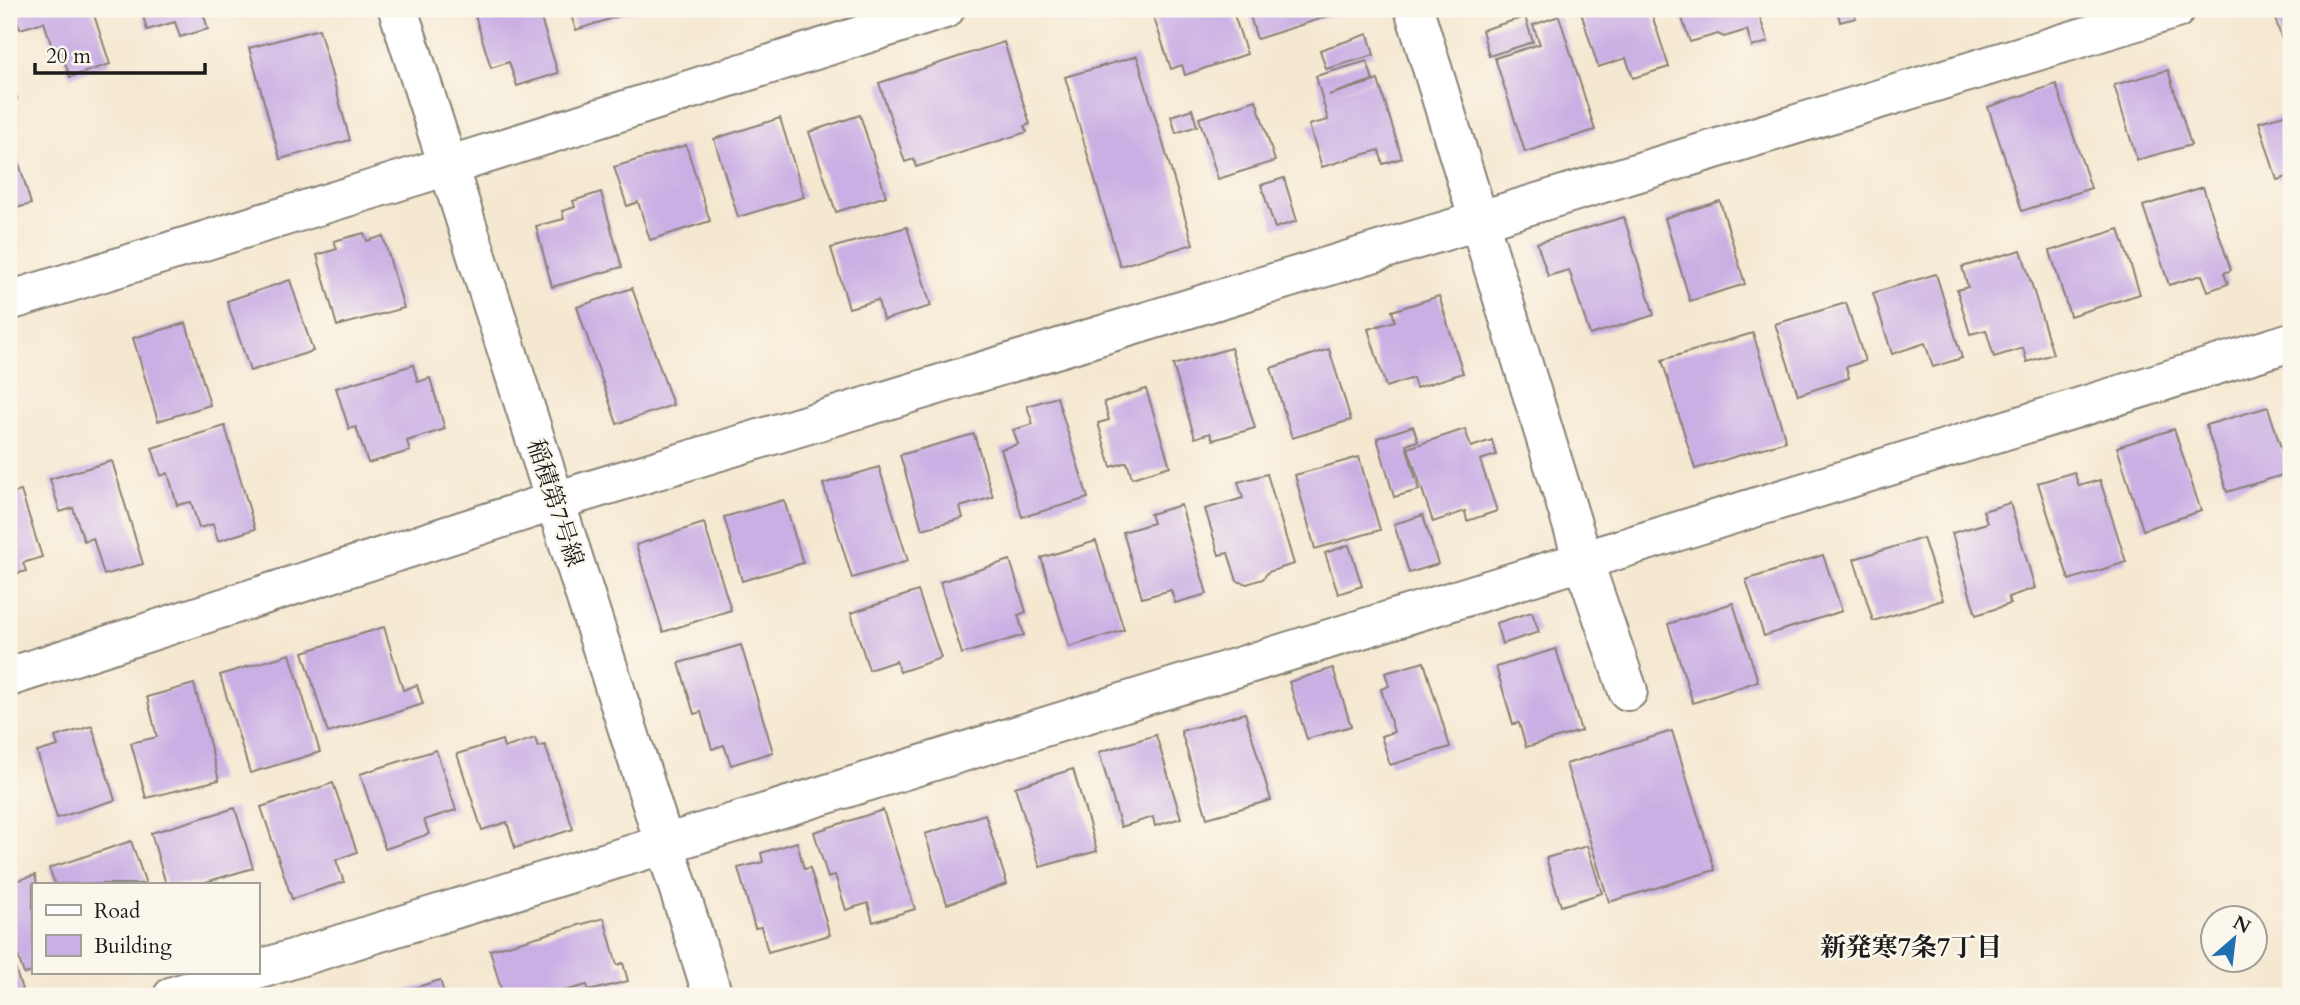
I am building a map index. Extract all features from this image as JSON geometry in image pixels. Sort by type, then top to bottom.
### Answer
[{"type":"street","name":"稲積第7号線","points":[[398,9],[713,996]]},
{"type":"street","points":[[9,300],[448,166],[945,9]]},
{"type":"street","points":[[1413,9],[1583,560],[1628,691]]},
{"type":"street","points":[[9,677],[555,501],[2176,9]]},
{"type":"street","points":[[259,969],[2291,342]]},
{"type":"street","points":[[173,996],[245,974]]},
{"type":"building","points":[[13,9],[92,9],[110,64],[70,77],[60,49],[53,50],[44,22],[20,29]]},
{"type":"building","points":[[141,9],[202,9],[208,29],[180,37],[175,22],[147,30]]},
{"type":"building","points":[[473,9],[538,9],[558,73],[517,86],[509,62],[491,68]]},
{"type":"building","points":[[569,9],[640,9],[576,30]]},
{"type":"building","points":[[1151,9],[1232,9],[1247,54],[1185,75],[1182,65],[1171,69]]},
{"type":"building","points":[[1248,9],[1351,9],[1257,39]]},
{"type":"building","points":[[1580,9],[1650,9],[1669,67],[1633,78],[1626,58],[1598,67]]},
{"type":"building","points":[[1679,9],[1757,9],[1768,42],[1752,47],[1747,30],[1724,37],[1718,34],[1690,42]]},
{"type":"building","points":[[1837,9],[1853,9],[1856,18],[1840,22]]},
{"type":"building","points":[[2291,9],[2291,69],[2273,11]]},
{"type":"building","points":[[1559,16],[1595,130],[1525,152],[1495,58],[1540,44],[1533,25]]},
{"type":"building","points":[[1525,17],[1533,42],[1489,56],[1482,30]]},
{"type":"building","points":[[319,29],[350,140],[280,159],[249,48]]},
{"type":"building","points":[[1368,34],[1374,55],[1326,69],[1320,50]]},
{"type":"building","points":[[1004,42],[1030,124],[1024,126],[1027,132],[916,167],[914,159],[905,162],[879,83]]},
{"type":"building","points":[[1137,56],[1193,244],[1120,266],[1065,77]]},
{"type":"building","points":[[1367,61],[1373,80],[1329,95],[1378,80],[1402,158],[1383,164],[1379,150],[1322,167],[1309,125],[1328,120],[1316,76]]},
{"type":"building","points":[[2168,70],[2191,145],[2137,160],[2114,85]]},
{"type":"building","points":[[9,71],[17,99],[9,101]]},
{"type":"building","points":[[2056,84],[2091,188],[2022,211],[1988,107]]},
{"type":"building","points":[[1256,100],[1275,161],[1218,179],[1199,118]]},
{"type":"building","points":[[1192,109],[1197,126],[1176,133],[1171,116]]},
{"type":"building","points":[[2291,113],[2291,176],[2277,180],[2259,122]]},
{"type":"building","points":[[860,115],[886,196],[836,212],[809,132]]},
{"type":"building","points":[[780,118],[804,197],[738,217],[714,139]]},
{"type":"building","points":[[9,136],[31,204],[9,210]]},
{"type":"building","points":[[686,145],[710,221],[650,240],[638,202],[627,206],[614,167]]},
{"type":"building","points":[[1284,178],[1297,221],[1275,228],[1261,185]]},
{"type":"building","points":[[2203,187],[2231,270],[2224,273],[2228,284],[2208,291],[2202,275],[2169,285],[2143,206]]},
{"type":"building","points":[[601,192],[622,267],[552,287],[536,226],[564,219],[562,211],[575,207],[573,201]]},
{"type":"building","points":[[1720,201],[1745,284],[1690,301],[1665,218]]},
{"type":"building","points":[[1624,217],[1654,315],[1590,335],[1569,270],[1548,276],[1537,243]]},
{"type":"building","points":[[907,227],[931,306],[883,320],[878,300],[849,308],[831,248]]},
{"type":"building","points":[[2119,229],[2140,294],[2070,316],[2050,251]]},
{"type":"building","points":[[364,233],[367,241],[383,236],[404,308],[337,326],[317,255],[337,249],[334,241]]},
{"type":"building","points":[[2021,250],[2053,354],[2027,362],[2023,348],[1994,357],[1986,330],[1970,334],[1957,290],[1968,287],[1962,267]]},
{"type":"building","points":[[1936,274],[1962,358],[1933,367],[1925,343],[1892,354],[1873,293]]},
{"type":"building","points":[[290,280],[313,351],[250,371],[227,301]]},
{"type":"building","points":[[632,288],[673,405],[617,424],[577,307]]},
{"type":"building","points":[[1439,296],[1463,373],[1416,388],[1413,378],[1386,387],[1368,329],[1395,321],[1392,311]]},
{"type":"building","points":[[1846,303],[1865,361],[1846,367],[1849,378],[1798,395],[1775,324]]},
{"type":"building","points":[[186,323],[210,405],[158,421],[133,338]]},
{"type":"building","points":[[1753,333],[1786,441],[1695,469],[1662,360]]},
{"type":"building","points":[[1231,348],[1255,428],[1213,440],[1210,433],[1195,438],[1173,365]]},
{"type":"building","points":[[1329,349],[1351,420],[1292,438],[1271,368]]},
{"type":"building","points":[[413,365],[418,382],[430,378],[445,429],[407,441],[410,451],[368,463],[356,427],[349,429],[336,388]]},
{"type":"building","points":[[1146,389],[1170,466],[1132,478],[1127,462],[1111,467],[1098,423],[1109,420],[1104,402]]},
{"type":"building","points":[[1057,397],[1088,498],[1022,517],[1001,449],[1018,444],[1013,430],[1033,424],[1027,406]]},
{"type":"building","points":[[2268,407],[2289,473],[2227,492],[2206,425]]},
{"type":"building","points":[[225,426],[255,529],[218,541],[213,524],[199,528],[191,502],[177,505],[168,473],[161,476],[152,448]]},
{"type":"building","points":[[1413,426],[1418,441],[1406,445],[1419,490],[1394,497],[1377,438]]},
{"type":"building","points":[[1465,429],[1471,447],[1492,440],[1496,455],[1480,460],[1497,511],[1467,521],[1465,511],[1433,522],[1408,448]]},
{"type":"building","points":[[2174,429],[2201,511],[2143,530],[2117,447]]},
{"type":"building","points":[[974,434],[993,497],[960,507],[963,518],[922,529],[900,455]]},
{"type":"building","points":[[1359,457],[1380,530],[1315,549],[1295,475]]},
{"type":"building","points":[[112,461],[143,564],[104,575],[93,538],[84,541],[73,508],[60,512],[50,479]]},
{"type":"building","points":[[879,467],[908,561],[852,578],[823,484]]},
{"type":"building","points":[[2074,472],[2079,486],[2100,480],[2126,562],[2069,580],[2038,483]]},
{"type":"building","points":[[1267,474],[1294,564],[1268,572],[1263,579],[1247,584],[1237,581],[1228,553],[1219,555],[1205,509],[1243,498],[1238,482]]},
{"type":"building","points":[[21,491],[42,557],[23,563],[26,571],[9,576],[9,494]]},
{"type":"building","points":[[784,500],[803,563],[742,581],[724,517]]},
{"type":"building","points":[[2010,503],[2035,588],[2008,597],[2010,604],[1976,615],[1952,533],[1987,523],[1983,511]]},
{"type":"building","points":[[1181,505],[1207,594],[1175,603],[1171,590],[1142,598],[1123,532],[1153,523],[1150,514]]},
{"type":"building","points":[[1423,515],[1438,564],[1409,573],[1394,524]]},
{"type":"building","points":[[704,523],[731,610],[663,632],[636,545]]},
{"type":"building","points":[[1923,538],[1943,600],[1873,621],[1854,559]]},
{"type":"building","points":[[1096,541],[1124,630],[1069,647],[1041,558]]},
{"type":"building","points":[[1349,545],[1362,586],[1338,594],[1325,553]]},
{"type":"building","points":[[1823,555],[1842,611],[1764,636],[1746,580]]},
{"type":"building","points":[[1010,560],[1026,612],[1018,615],[1024,635],[962,654],[940,582]]},
{"type":"building","points":[[918,591],[941,658],[900,672],[896,661],[869,670],[851,613]]},
{"type":"building","points":[[1733,603],[1758,681],[1693,703],[1668,624]]},
{"type":"building","points":[[1532,612],[1539,632],[1502,644],[1496,623]]},
{"type":"building","points":[[384,627],[403,690],[417,685],[423,704],[328,733],[303,652]]},
{"type":"building","points":[[741,645],[773,752],[731,765],[724,745],[712,749],[701,712],[694,714],[679,663]]},
{"type":"building","points":[[1556,649],[1581,731],[1526,747],[1519,723],[1513,724],[1496,667]]},
{"type":"building","points":[[290,654],[320,752],[250,773],[220,675]]},
{"type":"building","points":[[1424,662],[1450,747],[1390,765],[1381,736],[1394,732],[1381,689],[1389,686],[1385,673]]},
{"type":"building","points":[[1333,668],[1351,726],[1307,739],[1289,682]]},
{"type":"building","points":[[194,684],[219,780],[146,798],[131,743],[157,737],[147,697]]},
{"type":"building","points":[[1245,713],[1271,800],[1207,818],[1181,731]]},
{"type":"building","points":[[92,726],[115,800],[57,818],[37,752],[58,746],[55,737]]},
{"type":"building","points":[[1672,731],[1715,870],[1609,902],[1566,764]]},
{"type":"building","points":[[1156,735],[1181,818],[1155,826],[1153,817],[1121,827],[1099,752]]},
{"type":"building","points":[[535,738],[538,747],[545,745],[573,829],[515,848],[507,822],[482,830],[457,754],[502,740],[504,748]]},
{"type":"building","points":[[436,750],[456,810],[424,820],[429,834],[385,849],[360,774]]},
{"type":"building","points":[[1073,769],[1097,851],[1040,867],[1015,787]]},
{"type":"building","points":[[333,783],[357,852],[336,860],[344,882],[292,899],[261,807]]},
{"type":"building","points":[[235,808],[253,868],[202,883],[166,883],[151,833]]},
{"type":"building","points":[[883,810],[915,909],[873,922],[868,903],[846,910],[835,875],[828,878],[814,832]]},
{"type":"building","points":[[985,814],[1007,884],[947,904],[925,834]]},
{"type":"building","points":[[131,841],[146,883],[55,883],[49,868]]},
{"type":"building","points":[[797,842],[804,869],[810,868],[830,935],[768,952],[761,927],[755,928],[738,868],[763,862],[761,853]]},
{"type":"building","points":[[1587,846],[1602,893],[1561,906],[1546,858]]},
{"type":"building","points":[[35,875],[37,883],[32,883],[32,972],[24,974],[17,953],[9,955],[9,883]]},
{"type":"building","points":[[604,918],[617,965],[623,963],[628,981],[589,991],[587,985],[545,996],[503,996],[490,950]]},
{"type":"building","points":[[14,965],[24,996],[9,996],[9,967]]},
{"type":"building","points":[[440,980],[445,996],[388,996]]},
{"type":"district","name":"新発寒7条7丁目","points":[[1911,947]]}]
